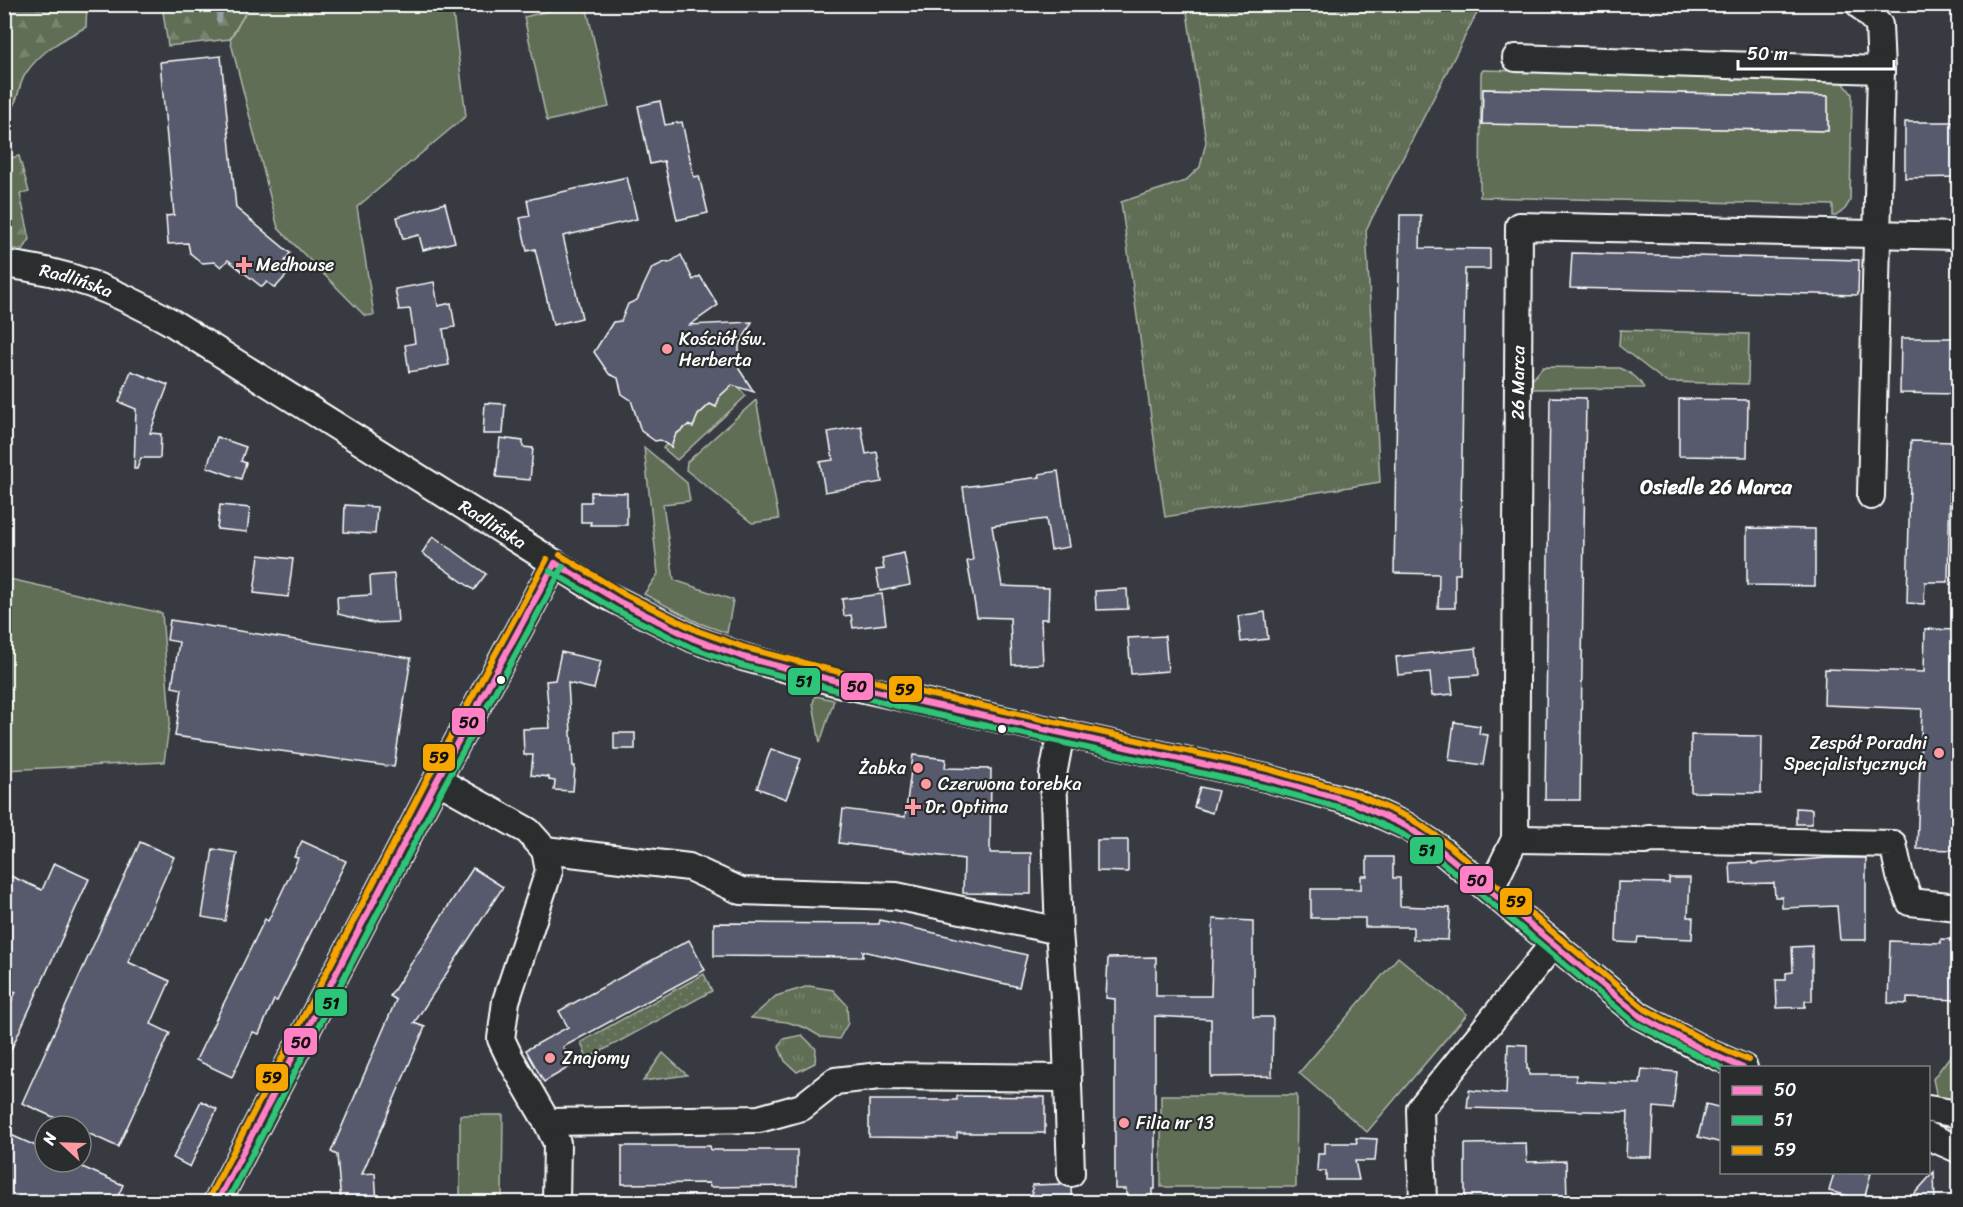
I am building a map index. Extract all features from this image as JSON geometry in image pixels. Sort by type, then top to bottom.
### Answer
[{"type":"street","points":[[1859,4],[1879,25],[1881,70],[1871,496]]},
{"type":"street","points":[[1516,58],[1881,70]]},
{"type":"street","name":"26 Marca","points":[[1490,890],[1515,839],[1519,226],[1959,236]]},
{"type":"street","name":"Radlińska","points":[[4,264],[42,269],[89,282],[127,298],[171,322],[555,563],[620,602],[694,639],[742,657],[842,684],[1266,778],[1355,803],[1406,826],[1436,846],[1640,1016],[1705,1052],[1739,1066]]},
{"type":"street","points":[[217,1203],[436,780],[555,563]]},
{"type":"street","points":[[1061,732],[1053,775],[1071,1173]]},
{"type":"street","points":[[436,780],[528,831],[546,850],[549,871],[506,1001],[501,1039],[552,1132],[556,1203]]},
{"type":"street","points":[[1515,839],[1893,844],[1899,876],[1910,902],[1959,907]]},
{"type":"street","points":[[546,850],[689,867],[741,891],[896,896],[1059,932]]},
{"type":"street","points":[[1423,1203],[1420,1109],[1554,943]]},
{"type":"street","points":[[552,1132],[759,1119],[802,1107],[835,1081],[880,1076],[1067,1077]]},
{"type":"street","points":[[1930,1109],[1959,1114]]},
{"type":"street","points":[[1930,1137],[1959,1149]]},
{"type":"green space","points":[[5,4],[87,5],[86,27],[53,46],[38,58],[26,73],[14,105],[5,114]]},
{"type":"green space","points":[[162,4],[250,5],[230,39],[168,46]]},
{"type":"green space","points":[[577,4],[586,5],[609,107],[547,121],[524,17]]},
{"type":"green space","points":[[250,5],[452,5],[466,116],[357,207],[374,315],[365,316],[278,228],[230,39]]},
{"type":"green space","points":[[1186,5],[1481,5],[1366,230],[1380,482],[1165,517],[1121,202],[1185,181],[1200,167],[1206,142]]},
{"type":"green space","points":[[1483,70],[1834,78],[1842,81],[1852,94],[1850,201],[1845,209],[1833,216],[1833,205],[1480,197],[1481,73]],"holes":[[[1483,89],[1828,96],[1828,131],[1482,124]]]},
{"type":"green space","points":[[4,137],[7,159],[19,156],[29,192],[20,194],[30,239],[23,250],[5,248]]},
{"type":"green space","points":[[1620,330],[1749,334],[1748,384],[1666,382],[1619,346]]},
{"type":"green space","points":[[1543,367],[1620,368],[1634,376],[1644,388],[1532,389],[1532,380]]},
{"type":"green space","points":[[732,385],[738,387],[746,396],[677,460],[663,448],[667,444],[672,447],[672,444],[668,442],[688,425],[693,427],[695,424],[691,422],[710,404],[716,407],[713,402]]},
{"type":"green space","points":[[756,400],[779,519],[752,523],[686,470],[687,462]]},
{"type":"green space","points":[[644,447],[687,483],[690,501],[663,504],[674,580],[733,600],[727,633],[699,623],[644,594],[658,574]]},
{"type":"green space","points":[[5,578],[162,613],[170,720],[164,762],[5,770]]},
{"type":"green space","points":[[815,696],[834,700],[820,743],[813,703]]},
{"type":"green space","points":[[1398,957],[1467,1014],[1367,1132],[1299,1073]]},
{"type":"green space","points":[[704,974],[712,991],[587,1059],[581,1042]]},
{"type":"green space","points":[[809,986],[833,990],[847,1005],[848,1023],[839,1039],[821,1037],[806,1028],[787,1022],[751,1018],[776,996]]},
{"type":"green space","points":[[802,1035],[816,1049],[815,1063],[797,1072],[785,1061],[779,1047],[783,1039]]},
{"type":"green space","points":[[1958,1048],[1958,1104],[1938,1103],[1933,1079]]},
{"type":"green space","points":[[663,1053],[687,1075],[643,1081]]},
{"type":"green space","points":[[1161,1095],[1297,1095],[1296,1187],[1161,1187]]},
{"type":"green space","points":[[460,1115],[503,1115],[502,1200],[460,1200]]},
{"type":"building","points":[[221,56],[236,208],[290,253],[285,261],[293,268],[275,288],[267,282],[262,287],[228,260],[221,267],[215,262],[202,263],[190,253],[188,243],[168,244],[166,216],[174,215],[160,62]]},
{"type":"building","points":[[1483,89],[1828,96],[1828,131],[1482,124]]},
{"type":"building","points":[[660,101],[665,125],[682,122],[694,177],[699,176],[708,213],[677,220],[664,161],[650,164],[638,106]]},
{"type":"building","points":[[1905,122],[1959,122],[1959,177],[1905,178]]},
{"type":"building","points":[[627,177],[637,219],[563,236],[582,318],[553,325],[535,249],[527,251],[520,218],[530,216],[527,200]]},
{"type":"building","points":[[445,203],[455,242],[423,250],[419,235],[403,239],[397,217]]},
{"type":"building","points":[[1400,215],[1421,215],[1420,248],[1490,249],[1490,269],[1465,269],[1460,574],[1455,574],[1455,608],[1438,608],[1439,574],[1394,573]]},
{"type":"building","points":[[1572,253],[1859,260],[1858,295],[1570,288]]},
{"type":"building","name":"Kościół św. Herberta","points":[[681,255],[693,280],[700,276],[718,305],[690,325],[752,322],[739,346],[739,369],[754,392],[732,385],[720,396],[716,407],[710,404],[698,415],[693,427],[688,425],[676,434],[671,447],[660,440],[655,441],[641,431],[631,400],[622,394],[618,378],[609,374],[594,352],[613,322],[621,321],[628,304],[637,300],[652,268],[665,262],[669,263]]},
{"type":"building","points":[[434,282],[438,306],[451,303],[455,327],[443,329],[449,365],[409,372],[405,345],[415,343],[410,309],[399,310],[395,289]]},
{"type":"building","points":[[1901,338],[1959,338],[1959,394],[1900,393]]},
{"type":"building","points":[[131,371],[168,385],[150,433],[161,434],[160,458],[141,458],[137,469],[134,469],[136,409],[119,402]]},
{"type":"building","points":[[1550,397],[1586,398],[1580,800],[1545,800]]},
{"type":"building","points":[[1679,399],[1748,400],[1747,457],[1679,456]]},
{"type":"building","points":[[485,403],[505,404],[503,434],[483,434]]},
{"type":"building","points":[[861,426],[866,454],[877,452],[882,482],[825,492],[820,462],[833,460],[828,432]]},
{"type":"building","points":[[217,437],[246,447],[241,461],[246,463],[241,479],[207,467]]},
{"type":"building","points":[[500,438],[523,441],[523,447],[533,448],[530,480],[496,477]]},
{"type":"building","points":[[1911,441],[1959,442],[1959,483],[1950,483],[1948,582],[1925,582],[1924,604],[1907,603]]},
{"type":"building","points":[[1058,471],[1069,547],[1051,550],[1046,519],[992,526],[1002,586],[1049,588],[1048,619],[1041,619],[1043,664],[1012,665],[1010,618],[977,617],[967,561],[973,560],[963,487],[1040,477],[1039,474]]},
{"type":"building","points":[[591,492],[627,493],[627,525],[590,525],[591,522],[581,522],[581,502],[591,502]]},
{"type":"building","points":[[220,505],[250,508],[247,532],[217,529]]},
{"type":"building","points":[[345,505],[377,507],[375,534],[344,532]]},
{"type":"building","points":[[1747,528],[1815,529],[1815,586],[1747,585]]},
{"type":"building","points":[[433,536],[486,574],[474,590],[422,553]]},
{"type":"building","points":[[904,553],[910,585],[880,591],[876,570],[884,569],[882,558]]},
{"type":"building","points":[[259,555],[293,559],[288,597],[254,593]]},
{"type":"building","points":[[394,574],[398,622],[373,623],[338,614],[337,597],[371,595],[370,576]]},
{"type":"building","points":[[1127,589],[1128,609],[1096,610],[1095,591]]},
{"type":"building","points":[[882,594],[886,624],[853,628],[851,615],[844,616],[842,599]]},
{"type":"building","points":[[1265,612],[1268,639],[1241,642],[1238,616]]},
{"type":"building","points":[[170,620],[411,658],[394,767],[175,736],[182,689],[172,687],[179,642],[167,640]]},
{"type":"building","name":"Zespół Poradni Specjalistycznych","points":[[1925,629],[1959,630],[1957,850],[1917,849],[1922,709],[1824,705],[1825,669],[1924,672]]},
{"type":"building","points":[[1165,636],[1168,671],[1131,674],[1128,638]]},
{"type":"building","points":[[1476,648],[1479,675],[1451,677],[1453,694],[1432,696],[1430,672],[1398,675],[1396,657]]},
{"type":"building","points":[[561,652],[601,661],[594,689],[568,683],[573,766],[575,766],[573,791],[554,790],[555,781],[549,780],[549,777],[531,775],[533,755],[524,755],[523,729],[550,728],[546,681],[555,680]]},
{"type":"building","points":[[1454,722],[1480,726],[1479,734],[1488,735],[1483,765],[1449,760]]},
{"type":"building","points":[[614,733],[635,733],[635,749],[614,749]]},
{"type":"building","points":[[1691,735],[1762,736],[1761,793],[1691,792]]},
{"type":"building","points":[[771,749],[801,759],[786,799],[757,788]]},
{"type":"building","points":[[913,755],[946,759],[945,768],[991,769],[990,853],[1031,853],[1031,894],[963,893],[964,859],[839,843],[843,809],[905,817]]},
{"type":"building","points":[[1200,787],[1218,791],[1212,813],[1194,807]]},
{"type":"building","points":[[1796,808],[1812,809],[1812,824],[1796,824]]},
{"type":"building","points":[[1097,840],[1128,840],[1128,872],[1097,871]]},
{"type":"building","points":[[302,841],[346,861],[277,1001],[274,1000],[259,1034],[253,1032],[232,1077],[196,1060],[265,919],[268,921],[298,858],[294,857]]},
{"type":"building","points":[[140,842],[174,857],[128,962],[170,981],[151,1024],[170,1033],[118,1147],[93,1136],[93,1114],[46,1114],[22,1103]]},
{"type":"building","points":[[213,849],[237,853],[225,921],[202,917]]},
{"type":"building","points":[[1367,857],[1393,857],[1393,878],[1400,878],[1400,906],[1450,908],[1448,940],[1413,939],[1413,927],[1365,927],[1365,918],[1311,918],[1311,889],[1361,889],[1361,876],[1367,876]]},
{"type":"building","points":[[1827,858],[1866,858],[1866,940],[1840,940],[1837,906],[1782,908],[1782,897],[1775,897],[1774,883],[1731,884],[1730,863],[1752,862],[1752,864]]},
{"type":"building","points":[[54,863],[89,879],[4,1065],[4,1018],[16,992],[4,987],[4,873],[42,890]]},
{"type":"building","points":[[473,868],[503,887],[414,1023],[425,1027],[362,1174],[375,1173],[377,1203],[341,1203],[337,1155],[331,1152],[396,1000],[390,996]]},
{"type":"building","points":[[1669,878],[1690,878],[1688,917],[1693,917],[1692,939],[1638,937],[1637,943],[1616,942],[1618,882],[1669,883]]},
{"type":"building","points":[[1213,919],[1253,921],[1253,1017],[1273,1017],[1272,1076],[1211,1077],[1211,1019],[1155,1016],[1155,1189],[1152,1189],[1152,1203],[1126,1203],[1126,1189],[1115,1189],[1115,999],[1106,998],[1108,958],[1156,957],[1156,996],[1211,996]]},
{"type":"building","points":[[880,920],[1027,955],[1019,987],[863,951],[863,957],[714,956],[714,923],[879,924]]},
{"type":"building","points":[[1941,939],[1959,940],[1959,1000],[1907,998],[1907,1004],[1888,1003],[1890,941],[1941,943]]},
{"type":"building","points":[[689,940],[705,970],[563,1047],[573,1065],[544,1082],[526,1050],[568,1027],[559,1011]]},
{"type":"building","points":[[1812,946],[1812,1001],[1805,1001],[1805,1007],[1777,1008],[1776,980],[1786,980],[1786,973],[1793,972],[1792,947]]},
{"type":"building","points":[[1508,1044],[1527,1045],[1529,1075],[1576,1075],[1576,1081],[1640,1084],[1642,1069],[1677,1072],[1673,1109],[1654,1107],[1652,1157],[1626,1157],[1628,1112],[1467,1108],[1469,1090],[1506,1094]]},
{"type":"building","points":[[957,1096],[1045,1097],[1045,1133],[957,1133],[957,1138],[869,1137],[869,1100],[957,1100]]},
{"type":"building","points":[[201,1101],[217,1109],[190,1167],[173,1158]]},
{"type":"building","points":[[1706,1104],[1720,1108],[1720,1142],[1698,1137]]},
{"type":"building","points":[[4,1132],[33,1145],[33,1174],[93,1174],[93,1172],[123,1185],[115,1203],[4,1203]]},
{"type":"building","points":[[1356,1138],[1377,1139],[1375,1161],[1355,1161],[1359,1180],[1326,1180],[1326,1171],[1317,1171],[1318,1154],[1325,1154],[1325,1143],[1357,1143]]},
{"type":"building","points":[[1526,1143],[1527,1162],[1566,1161],[1567,1203],[1465,1203],[1465,1144]]},
{"type":"building","points":[[622,1146],[710,1146],[711,1150],[797,1150],[797,1186],[710,1187],[709,1183],[622,1184]]},
{"type":"building","points":[[1934,1172],[1935,1203],[1906,1203]]},
{"type":"building","points":[[1834,1174],[1871,1174],[1864,1200],[1829,1191]]},
{"type":"building","points":[[1062,1184],[1071,1188],[1072,1203],[1032,1203],[1032,1185]]},
{"type":"waterway","points":[[219,20],[221,4]]},
{"type":"transit line","name":"59","points":[[560,555],[624,594],[698,631],[746,648],[905,689],[1268,769],[1358,795],[1410,818],[1441,839],[1645,1009],[1709,1043],[1748,1060]]},
{"type":"transit line","name":"59","points":[[209,1198],[429,776],[547,559]]},
{"type":"transit line","name":"50","points":[[555,563],[620,602],[694,639],[743,657],[903,698],[1266,778],[1355,803],[1406,826],[1436,846],[1640,1016],[1739,1066]]},
{"type":"transit line","name":"50","points":[[217,1202],[437,780],[555,563]]},
{"type":"transit line","name":"51","points":[[227,1202],[445,784],[563,567]]},
{"type":"transit line","name":"51","points":[[550,571],[616,610],[690,647],[740,665],[901,707],[1264,787],[1352,811],[1402,834],[1431,853],[1635,1023],[1720,1067]]},
{"type":"place","name":"Medhouse","points":[[244,265]]},
{"type":"place","name":"Kościół św. Herberta","points":[[667,349]]},
{"type":"place","name":"Zespół Poradni Specjalistycznych","points":[[1939,753]]},
{"type":"place","name":"Żabka","points":[[918,768]]},
{"type":"place","name":"Czerwona torebka","points":[[926,784]]},
{"type":"place","name":"Dr. Optima","points":[[913,807]]},
{"type":"place","name":"Znajomy","points":[[550,1058]]},
{"type":"place","name":"Filia nr 13","points":[[1124,1123]]},
{"type":"district","name":"Osiedle 26 Marca","points":[[1716,487]]}]
